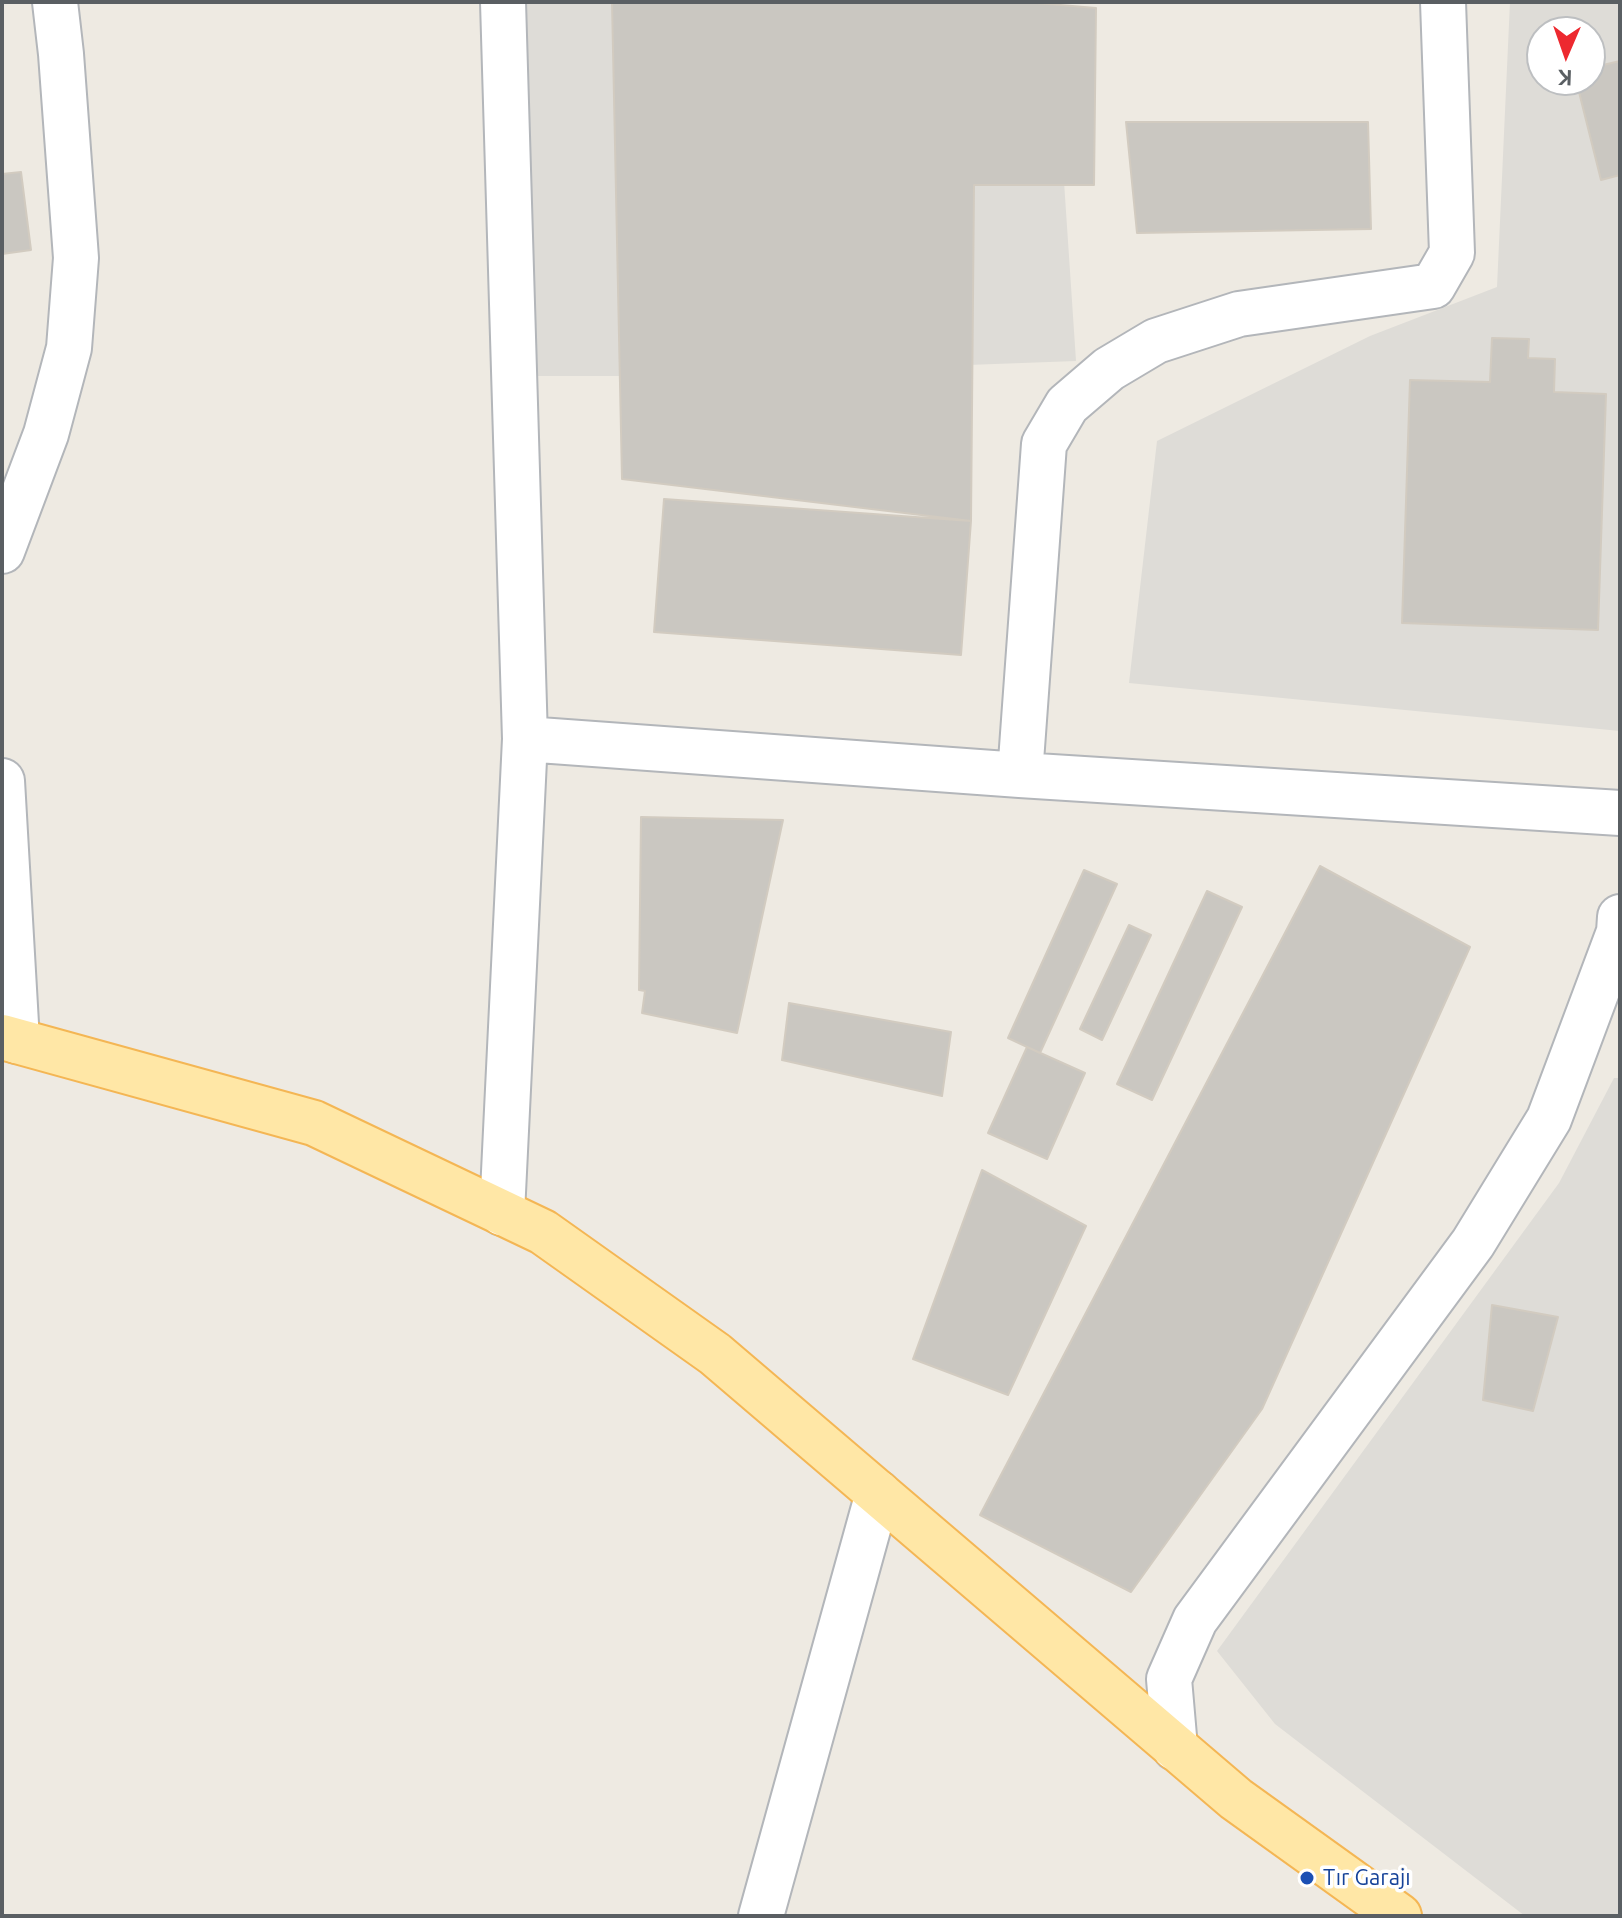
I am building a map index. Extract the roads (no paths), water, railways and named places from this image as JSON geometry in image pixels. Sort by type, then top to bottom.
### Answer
[{"type":"main road","points":[[9,1039],[314,1123],[543,1232],[715,1354],[1236,1799],[1399,1916]]},
{"type":"street","points":[[2,551],[46,434],[69,348],[76,258],[55,2]]},
{"type":"street","points":[[502,1213],[525,739],[503,2]]},
{"type":"street","points":[[1020,775],[1044,444],[1067,405],[1109,369],[1156,341],[1239,314],[1433,286],[1452,253],[1443,2]]},
{"type":"street","points":[[525,739],[1020,775],[1620,813]]},
{"type":"street","points":[[2,781],[9,1039]]},
{"type":"street","points":[[1175,1748],[1169,1679],[1195,1620],[1473,1243],[1549,1119],[1619,932],[1620,917]]},
{"type":"street","points":[[761,1916],[878,1493]]},
{"type":"place","name":"Tır Garajı","points":[[1307,1878]]}]
